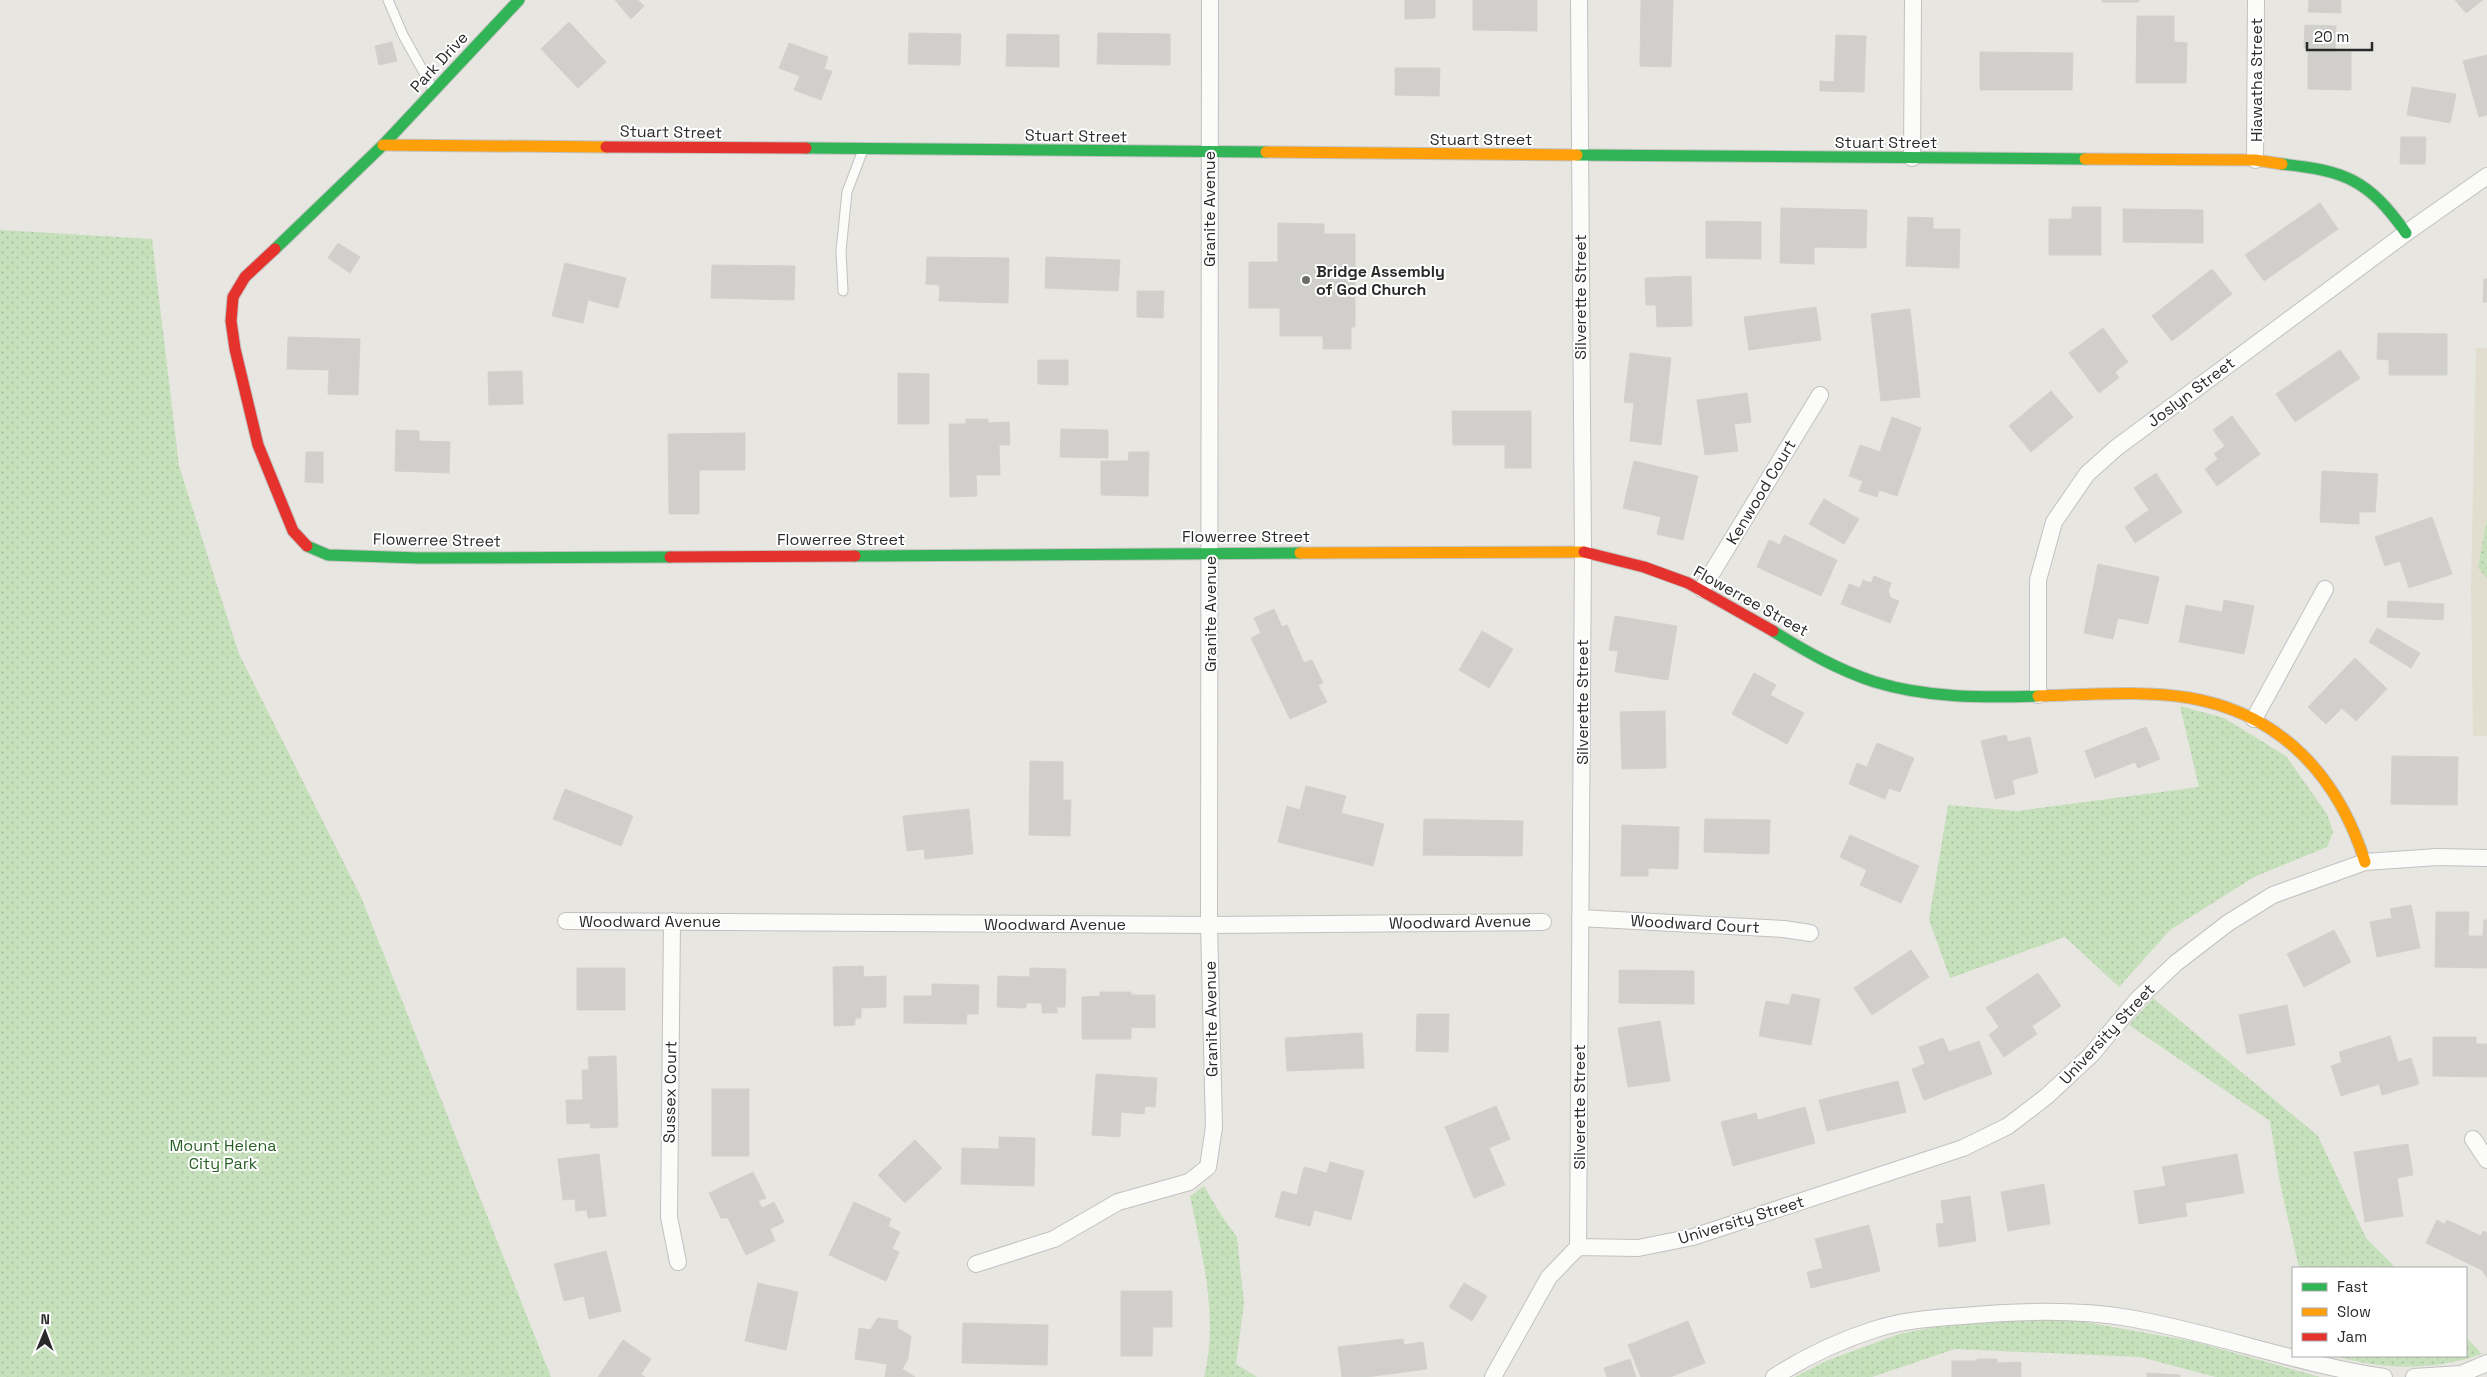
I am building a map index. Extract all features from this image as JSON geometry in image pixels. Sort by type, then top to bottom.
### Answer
[{"type":"street","name":"Park Drive","points":[[245,277],[383,145],[519,0]]},
{"type":"street","name":"Granite Avenue","points":[[976,1264],[1054,1239],[1118,1202],[1189,1182],[1208,1167],[1214,1127],[1209,925],[1211,552],[1208,154],[1210,0]]},
{"type":"street","name":"Silverette Street","points":[[1578,1247],[1583,552],[1579,0]]},
{"type":"street","points":[[1912,158],[1913,0]]},
{"type":"street","name":"Hiawatha Street","points":[[2255,160],[2256,0]]},
{"type":"street","name":"Stuart Street","points":[[383,145],[1208,154],[2255,160],[2337,172],[2366,189],[2392,211],[2406,232]]},
{"type":"street","name":"Joslyn Street","points":[[2038,695],[2038,580],[2054,522],[2088,474],[2116,448],[2406,232],[2487,176]]},
{"type":"street","name":"Flowerree Street","points":[[245,277],[233,297],[230,321],[258,445],[292,531],[310,548],[328,554],[419,558],[1211,552],[1583,552],[1610,557],[1666,574],[1702,589],[1831,664],[1874,681],[1904,689],[1944,695],[2152,695],[2188,698],[2218,705],[2254,719],[2298,749],[2324,777],[2342,802],[2356,829],[2365,862]]},
{"type":"street","name":"Kenwood Court","points":[[1702,589],[1820,395]]},
{"type":"street","points":[[2254,719],[2325,589]]},
{"type":"street","name":"University Street","points":[[1578,1247],[1638,1248],[1693,1237],[1963,1148],[2008,1126],[2047,1096],[2091,1055],[2144,993],[2183,957],[2228,923],[2273,895],[2365,862],[2437,857],[2487,858]]},
{"type":"street","name":"Woodward Court","points":[[1580,918],[1784,929],[1810,933]]},
{"type":"street","name":"Woodward Avenue","points":[[566,921],[1209,925],[1543,922]]},
{"type":"street","name":"Sussex Court","points":[[672,921],[669,1217],[678,1262]]},
{"type":"street","points":[[2473,1139],[2487,1160]]},
{"type":"street","points":[[1493,1377],[1549,1278],[1578,1247]]},
{"type":"street","points":[[1774,1377],[1799,1361],[1877,1328],[1928,1318],[2027,1310],[2128,1318],[2234,1342],[2346,1372],[2384,1377]]},
{"type":"street","points":[[2414,1377],[2462,1375],[2487,1363]]},
{"type":"lane","points":[[388,0],[403,35],[434,91]]},
{"type":"lane","points":[[843,291],[841,251],[847,192],[863,150]]},
{"type":"shaded area","points":[[2476,348],[2487,348],[2487,736],[2473,736],[2471,587]]},
{"type":"green space","name":"Mount Helena City Park","points":[[0,230],[152,239],[179,466],[239,654],[361,897],[551,1377],[0,1377]]},
{"type":"green space","points":[[2487,518],[2487,578],[2478,568]]},
{"type":"green space","points":[[2180,706],[2224,718],[2286,756],[2327,814],[2333,832],[2327,847],[2254,877],[2170,930],[2119,987],[2065,937],[1950,978],[1929,920],[1948,805],[2017,811],[2199,787]]},
{"type":"green space","points":[[2153,998],[2318,1136],[2366,1238],[2395,1267],[2299,1267],[2280,1183],[2270,1121],[2129,1025]]},
{"type":"green space","points":[[1204,1186],[1237,1237],[1244,1304],[1236,1364],[1257,1377],[1204,1377],[1210,1332],[1209,1309],[1204,1263],[1190,1196]]},
{"type":"green space","points":[[1976,1319],[2069,1319],[2196,1342],[2320,1377],[2216,1377],[2140,1357],[1955,1349],[1872,1377],[1795,1377],[1826,1361],[1899,1334]]},
{"type":"green space","points":[[2467,1338],[2482,1354],[2464,1360],[2409,1367],[2353,1361],[2339,1357],[2467,1357]]},
{"type":"building","points":[[615,0],[638,0],[644,6],[631,19]]},
{"type":"building","points":[[1405,0],[1435,0],[1435,18],[1405,19]]},
{"type":"building","points":[[1473,0],[1537,0],[1537,31],[1473,30]]},
{"type":"building","points":[[1641,0],[1673,0],[1671,67],[1640,66]]},
{"type":"building","points":[[2102,0],[2139,0],[2139,2],[2102,2]]},
{"type":"building","points":[[2309,0],[2341,0],[2341,13],[2308,12]]},
{"type":"building","points":[[2455,0],[2483,0],[2466,13]]},
{"type":"building","points":[[2137,16],[2174,16],[2174,42],[2187,43],[2186,83],[2136,83]]},
{"type":"building","points":[[569,22],[606,62],[578,88],[541,49]]},
{"type":"building","points":[[2305,25],[2336,26],[2335,52],[2351,52],[2351,90],[2308,89],[2308,48],[2304,48]]},
{"type":"building","points":[[909,33],[961,34],[960,65],[908,64]]},
{"type":"building","points":[[1098,33],[1170,34],[1170,65],[1097,64]]},
{"type":"building","points":[[1007,34],[1059,35],[1059,67],[1006,66]]},
{"type":"building","points":[[1836,35],[1866,36],[1864,92],[1820,91],[1820,81],[1834,82]]},
{"type":"building","points":[[392,42],[397,61],[379,65],[375,46]]},
{"type":"building","points":[[789,43],[828,57],[824,69],[832,71],[821,100],[794,90],[800,76],[779,68]]},
{"type":"building","points":[[1980,52],[2073,53],[2072,90],[1980,90]]},
{"type":"building","points":[[2487,55],[2487,115],[2479,117],[2463,61]]},
{"type":"building","points":[[1395,68],[1440,68],[1439,96],[1395,95]]},
{"type":"building","points":[[2412,87],[2456,94],[2450,123],[2407,115]]},
{"type":"building","points":[[2401,137],[2426,137],[2425,164],[2400,164]]},
{"type":"building","points":[[2320,203],[2338,229],[2264,281],[2245,255]]},
{"type":"building","points":[[2072,207],[2101,207],[2101,255],[2049,255],[2049,219],[2072,219]]},
{"type":"building","points":[[1781,208],[1867,210],[1866,248],[1814,247],[1814,264],[1780,263]]},
{"type":"building","points":[[2123,209],[2203,210],[2203,243],[2123,242]]},
{"type":"building","points":[[1908,217],[1933,218],[1933,229],[1960,229],[1959,268],[1906,266]]},
{"type":"building","points":[[1706,221],[1761,222],[1761,259],[1706,258]]},
{"type":"building","points":[[1278,223],[1324,224],[1324,234],[1355,234],[1355,327],[1351,327],[1351,349],[1323,349],[1323,336],[1280,336],[1280,308],[1249,308],[1249,262],[1278,262]]},
{"type":"building","points":[[338,243],[360,257],[350,273],[328,258]]},
{"type":"building","points":[[927,257],[1009,258],[1008,303],[939,301],[940,285],[926,284]]},
{"type":"building","points":[[1046,257],[1120,260],[1118,291],[1045,288]]},
{"type":"building","points":[[565,263],[626,278],[618,308],[588,300],[583,323],[552,316]]},
{"type":"building","points":[[712,265],[795,266],[794,300],[711,298]]},
{"type":"building","points":[[2212,269],[2232,294],[2172,341],[2152,316]]},
{"type":"building","points":[[1691,276],[1692,326],[1657,327],[1656,305],[1646,305],[1645,278]]},
{"type":"building","points":[[2484,279],[2487,279],[2487,302],[2483,302]]},
{"type":"building","points":[[1137,291],[1164,291],[1163,318],[1137,317]]},
{"type":"building","points":[[1816,307],[1821,340],[1749,350],[1744,317]]},
{"type":"building","points":[[1910,309],[1920,397],[1881,401],[1871,314]]},
{"type":"building","points":[[2103,328],[2128,362],[2115,372],[2119,378],[2099,393],[2069,353]]},
{"type":"building","points":[[2378,333],[2447,334],[2447,375],[2389,375],[2389,360],[2377,359]]},
{"type":"building","points":[[288,337],[360,339],[358,395],[328,394],[329,370],[287,369]]},
{"type":"building","points":[[2340,350],[2360,378],[2295,422],[2276,394]]},
{"type":"building","points":[[1630,353],[1671,358],[1661,445],[1630,441],[1634,403],[1624,402]]},
{"type":"building","points":[[1038,360],[1068,360],[1068,385],[1038,384]]},
{"type":"building","points":[[522,371],[523,404],[489,405],[488,372]]},
{"type":"building","points":[[898,373],[929,374],[929,424],[898,424]]},
{"type":"building","points":[[2051,391],[2073,417],[2031,452],[2009,426]]},
{"type":"building","points":[[1747,393],[1751,422],[1734,424],[1738,451],[1705,455],[1697,400]]},
{"type":"building","points":[[1452,411],[1531,411],[1531,468],[1505,468],[1505,445],[1453,445]]},
{"type":"building","points":[[2232,416],[2260,454],[2217,486],[2205,469],[2218,459],[2214,454],[2225,446],[2213,430]]},
{"type":"building","points":[[1892,417],[1921,428],[1897,496],[1879,490],[1877,497],[1859,491],[1863,481],[1849,476],[1860,445],[1880,452]]},
{"type":"building","points":[[966,419],[988,419],[988,423],[1009,422],[1010,445],[999,445],[1000,475],[976,475],[977,496],[950,497],[949,424],[966,424]]},
{"type":"building","points":[[1061,429],[1108,430],[1108,458],[1060,457]]},
{"type":"building","points":[[396,430],[419,431],[419,441],[450,442],[449,473],[395,471]]},
{"type":"building","points":[[745,433],[745,470],[699,470],[699,514],[669,514],[668,434]]},
{"type":"building","points":[[306,452],[323,452],[323,483],[305,482]]},
{"type":"building","points":[[1129,452],[1149,452],[1148,496],[1101,495],[1101,461],[1128,461]]},
{"type":"building","points":[[1634,461],[1698,476],[1683,540],[1657,534],[1661,517],[1623,508]]},
{"type":"building","points":[[2322,471],[2378,474],[2375,512],[2359,512],[2359,524],[2320,522]]},
{"type":"building","points":[[2156,473],[2182,512],[2135,543],[2125,527],[2149,510],[2134,488]]},
{"type":"building","points":[[1824,499],[1859,519],[1844,544],[1809,524]]},
{"type":"building","points":[[2432,517],[2452,574],[2409,588],[2400,561],[2385,566],[2375,537]]},
{"type":"building","points":[[1784,535],[1837,560],[1821,596],[1757,567],[1769,540],[1780,545]]},
{"type":"building","points":[[2098,564],[2159,577],[2148,624],[2118,618],[2113,639],[2084,633]]},
{"type":"building","points":[[1874,576],[1891,583],[1888,591],[1891,598],[1899,601],[1890,623],[1841,604],[1849,584],[1860,588],[1863,580],[1871,583]]},
{"type":"building","points":[[2224,600],[2254,606],[2244,654],[2179,642],[2186,605],[2222,612]]},
{"type":"building","points":[[2388,601],[2444,604],[2443,620],[2387,617]]},
{"type":"building","points":[[1274,609],[1282,627],[1287,625],[1304,663],[1312,660],[1323,683],[1318,685],[1327,702],[1290,719],[1251,638],[1261,633],[1254,618]]},
{"type":"building","points":[[1615,616],[1677,626],[1668,680],[1615,672],[1618,651],[1609,650]]},
{"type":"building","points":[[2377,628],[2420,653],[2411,668],[2369,642]]},
{"type":"building","points":[[1482,631],[1513,649],[1489,688],[1459,670]]},
{"type":"building","points":[[2355,658],[2387,689],[2356,721],[2342,708],[2326,724],[2308,707]]},
{"type":"building","points":[[1754,673],[1776,685],[1770,695],[1804,713],[1787,744],[1732,714]]},
{"type":"building","points":[[1665,711],[1666,768],[1622,769],[1620,712]]},
{"type":"building","points":[[2146,727],[2160,759],[2138,768],[2135,762],[2095,778],[2085,751]]},
{"type":"building","points":[[2006,735],[2008,742],[2030,737],[2038,773],[2012,780],[2015,794],[1995,799],[1981,741]]},
{"type":"building","points":[[1877,743],[1914,758],[1900,792],[1889,788],[1885,799],[1849,784],[1857,763],[1867,767]]},
{"type":"building","points":[[2392,756],[2458,757],[2457,805],[2391,804]]},
{"type":"building","points":[[1030,761],[1063,762],[1063,800],[1071,800],[1070,836],[1029,835]]},
{"type":"building","points":[[1306,786],[1346,796],[1341,813],[1384,824],[1373,866],[1278,842],[1287,806],[1300,810]]},
{"type":"building","points":[[565,789],[633,816],[621,846],[553,819]]},
{"type":"building","points":[[969,809],[973,854],[925,859],[924,849],[907,851],[903,816]]},
{"type":"building","points":[[1424,819],[1523,821],[1522,856],[1423,855]]},
{"type":"building","points":[[1705,819],[1770,820],[1769,854],[1704,852]]},
{"type":"building","points":[[1622,825],[1679,827],[1678,869],[1648,868],[1648,876],[1621,876]]},
{"type":"building","points":[[1850,835],[1919,866],[1901,903],[1860,885],[1867,870],[1840,857]]},
{"type":"building","points":[[2411,905],[2420,948],[2377,957],[2370,922],[2392,918],[2390,909]]},
{"type":"building","points":[[2436,912],[2469,912],[2468,936],[2483,936],[2484,920],[2487,920],[2487,968],[2435,967]]},
{"type":"building","points":[[2334,930],[2351,962],[2304,987],[2287,954]]},
{"type":"building","points":[[1911,950],[1929,977],[1872,1015],[1854,988]]},
{"type":"building","points":[[863,966],[864,977],[886,976],[886,1007],[861,1008],[861,1018],[855,1018],[855,1025],[834,1026],[833,967]]},
{"type":"building","points":[[577,968],[625,968],[625,1010],[577,1010]]},
{"type":"building","points":[[1030,968],[1066,969],[1065,1007],[1057,1007],[1057,1013],[1042,1013],[1042,1003],[1026,1003],[1026,1008],[997,1007],[998,976],[1030,977]]},
{"type":"building","points":[[1619,970],[1694,971],[1694,1004],[1619,1003]]},
{"type":"building","points":[[2038,973],[2061,1006],[2032,1026],[2037,1034],[2004,1057],[1989,1035],[1999,1027],[1986,1008]]},
{"type":"building","points":[[932,984],[979,985],[978,1014],[967,1014],[966,1024],[904,1023],[904,996],[932,996]]},
{"type":"building","points":[[1100,992],[1131,992],[1131,995],[1155,995],[1155,1028],[1131,1027],[1131,1039],[1082,1039],[1082,997],[1100,996]]},
{"type":"building","points":[[1792,994],[1820,999],[1811,1045],[1759,1036],[1766,1001],[1789,1005]]},
{"type":"building","points":[[2287,1005],[2295,1045],[2247,1054],[2239,1015]]},
{"type":"building","points":[[1417,1014],[1449,1014],[1448,1052],[1416,1051]]},
{"type":"building","points":[[1660,1021],[1670,1081],[1628,1087],[1618,1028]]},
{"type":"building","points":[[1362,1033],[1364,1068],[1287,1071],[1285,1038]]},
{"type":"building","points":[[2390,1036],[2398,1062],[2411,1058],[2419,1084],[2382,1095],[2379,1084],[2341,1096],[2331,1066],[2342,1062],[2339,1052]]},
{"type":"building","points":[[2433,1037],[2476,1037],[2476,1044],[2487,1044],[2487,1077],[2433,1076]]},
{"type":"building","points":[[1943,1038],[1949,1052],[1979,1041],[1992,1074],[1924,1100],[1912,1069],[1925,1064],[1919,1047]]},
{"type":"building","points":[[616,1056],[618,1127],[590,1128],[591,1123],[567,1124],[566,1100],[583,1100],[582,1070],[589,1070],[588,1057]]},
{"type":"building","points":[[1096,1074],[1157,1078],[1155,1107],[1145,1106],[1144,1114],[1121,1112],[1120,1137],[1092,1135]]},
{"type":"building","points":[[1898,1081],[1906,1112],[1827,1131],[1819,1100]]},
{"type":"building","points":[[712,1089],[749,1089],[749,1156],[712,1156]]},
{"type":"building","points":[[1496,1106],[1510,1139],[1489,1148],[1505,1185],[1474,1198],[1445,1127]]},
{"type":"building","points":[[1805,1107],[1815,1143],[1733,1166],[1721,1122],[1756,1113],[1758,1120]]},
{"type":"building","points":[[999,1137],[1035,1138],[1034,1186],[961,1184],[962,1148],[999,1149]]},
{"type":"building","points":[[915,1140],[942,1168],[905,1203],[878,1175]]},
{"type":"building","points":[[2408,1144],[2413,1175],[2397,1178],[2403,1216],[2365,1222],[2354,1152]]},
{"type":"building","points":[[599,1154],[606,1216],[588,1218],[587,1210],[576,1211],[575,1199],[563,1200],[558,1159]]},
{"type":"building","points":[[2237,1154],[2244,1193],[2185,1203],[2187,1216],[2139,1224],[2134,1191],[2166,1186],[2162,1167]]},
{"type":"building","points":[[1330,1162],[1364,1171],[1351,1220],[1314,1210],[1310,1226],[1275,1217],[1282,1191],[1297,1195],[1304,1167],[1327,1173]]},
{"type":"building","points":[[753,1172],[766,1198],[758,1201],[762,1208],[774,1202],[784,1222],[770,1229],[775,1241],[746,1255],[728,1218],[721,1218],[709,1193]]},
{"type":"building","points":[[2044,1184],[2050,1224],[2008,1231],[2001,1192]]},
{"type":"building","points":[[1970,1196],[1976,1241],[1939,1247],[1936,1224],[1944,1223],[1941,1201]]},
{"type":"building","points":[[854,1202],[891,1219],[888,1226],[900,1232],[892,1249],[899,1252],[886,1281],[829,1255]]},
{"type":"building","points":[[2437,1220],[2444,1224],[2447,1220],[2481,1236],[2483,1231],[2487,1233],[2487,1278],[2482,1270],[2426,1243]]},
{"type":"building","points":[[1869,1225],[1880,1271],[1811,1288],[1807,1272],[1823,1268],[1815,1239]]},
{"type":"building","points":[[606,1251],[621,1311],[589,1319],[584,1296],[564,1301],[554,1264]]},
{"type":"building","points":[[758,1283],[798,1292],[786,1350],[745,1341]]},
{"type":"building","points":[[1464,1283],[1487,1296],[1472,1321],[1449,1307]]},
{"type":"building","points":[[1121,1291],[1172,1291],[1172,1327],[1153,1327],[1152,1356],[1121,1356]]},
{"type":"building","points":[[878,1318],[898,1321],[897,1328],[911,1336],[908,1359],[902,1369],[915,1377],[885,1377],[887,1364],[855,1359],[859,1328],[870,1330]]},
{"type":"building","points":[[1688,1321],[1705,1363],[1670,1377],[1641,1377],[1628,1345]]},
{"type":"building","points":[[963,1323],[1048,1325],[1047,1365],[962,1363]]},
{"type":"building","points":[[1403,1339],[1404,1345],[1423,1342],[1427,1369],[1366,1377],[1342,1377],[1338,1347]]},
{"type":"building","points":[[623,1340],[651,1359],[641,1374],[645,1377],[598,1377]]},
{"type":"building","points":[[1630,1359],[1636,1377],[1607,1377],[1604,1368]]},
{"type":"building","points":[[1977,1359],[1997,1359],[1997,1363],[2021,1362],[2021,1377],[1952,1377],[1952,1361],[1977,1361]]},
{"type":"building","points":[[2147,1373],[2180,1375],[2180,1377],[2147,1377]]},
{"type":"traffic: fast","points":[[275,249],[383,145],[519,0]]},
{"type":"traffic: fast","points":[[806,148],[1266,152]]},
{"type":"traffic: fast","points":[[1577,155],[2085,159]]},
{"type":"traffic: fast","points":[[2282,164],[2323,170],[2353,181],[2367,189],[2379,200],[2406,233]]},
{"type":"traffic: fast","points":[[307,546],[328,555],[419,558],[670,557]]},
{"type":"traffic: fast","points":[[855,556],[1300,553]]},
{"type":"traffic: fast","points":[[1773,631],[1835,666],[1875,682],[1895,687],[1956,696],[2038,696]]},
{"type":"traffic: slow","points":[[383,145],[606,147]]},
{"type":"traffic: slow","points":[[1266,152],[1577,155]]},
{"type":"traffic: slow","points":[[2085,159],[2255,160],[2282,164]]},
{"type":"traffic: slow","points":[[1300,553],[1584,552]]},
{"type":"traffic: slow","points":[[2038,696],[2153,694],[2190,698],[2223,706],[2252,718],[2278,734],[2302,754],[2322,777],[2339,802],[2365,862]]},
{"type":"traffic: jam","points":[[606,147],[806,148]]},
{"type":"traffic: jam","points":[[275,249],[245,277],[233,297],[231,321],[235,349],[258,445],[293,531],[307,546]]},
{"type":"traffic: jam","points":[[1584,552],[1644,567],[1688,583],[1773,631]]},
{"type":"traffic: jam","points":[[670,557],[855,556]]},
{"type":"place","name":"Bridge Assembly of God Church","points":[[1306,280]]}]
